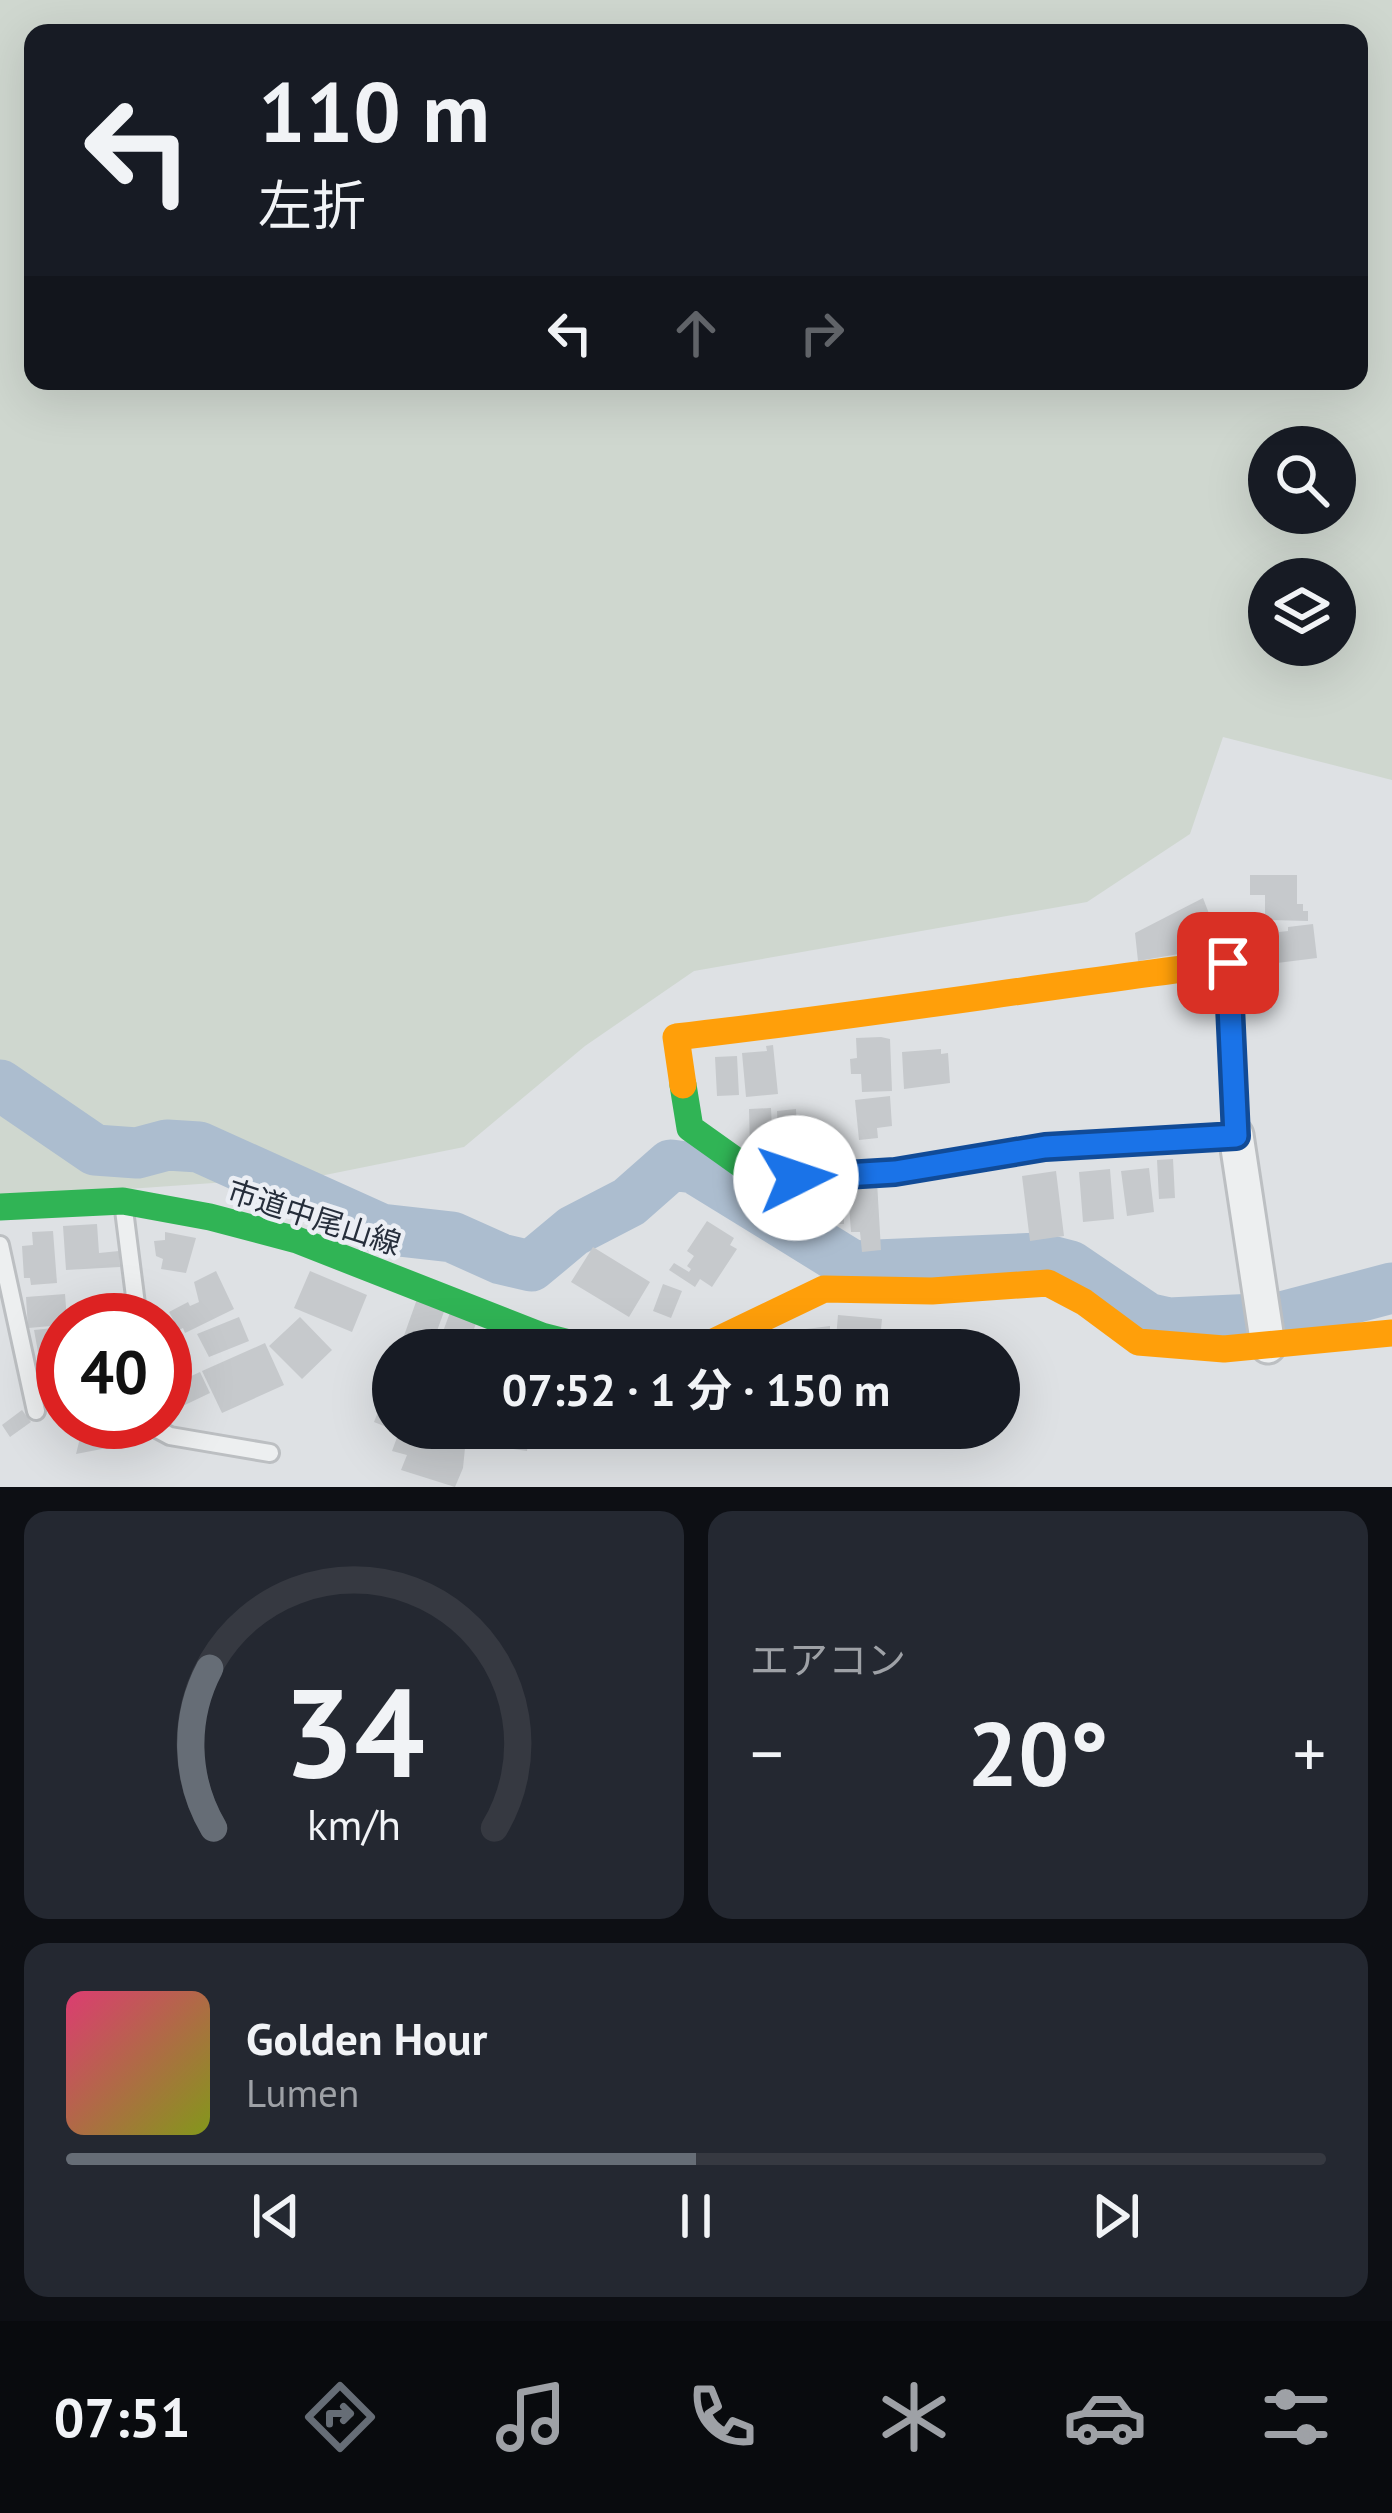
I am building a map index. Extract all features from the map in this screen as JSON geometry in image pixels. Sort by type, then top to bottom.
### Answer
[{"type":"street","points":[[1236,1136],[1045,1147],[895,1172],[796,1178],[749,1170],[690,1128],[676,1036],[860,1016],[1032,987],[1228,963],[1236,1136],[1265,1331]]},
{"type":"street","name":"市道中尾山線","points":[[0,1207],[123,1201],[210,1217],[297,1240],[524,1329]]},
{"type":"street","points":[[741,1329],[824,1289],[932,1291],[1048,1283],[1084,1301],[1138,1342],[1180,1348],[1265,1331],[1392,1333]]},
{"type":"lane","points":[[123,1201],[135,1293]]},
{"type":"lane","points":[[0,1245],[36,1412]]},
{"type":"lane","points":[[192,1440],[270,1453]]},
{"type":"shaded area","points":[[0,0],[1392,0],[1392,780],[1223,737],[1190,834],[1087,902],[694,971],[585,1046],[464,1147],[325,1175],[0,1198]]},
{"type":"building","points":[[1250,875],[1297,875],[1297,904],[1308,911],[1308,921],[1265,920],[1265,895],[1250,895]]},
{"type":"building","points":[[1203,898],[1218,937],[1203,942],[1208,949],[1138,961],[1135,933]]},
{"type":"building","points":[[1313,924],[1317,958],[1277,963],[1279,932]]},
{"type":"building","points":[[856,1038],[890,1039],[892,1091],[862,1092],[861,1074],[851,1074],[850,1059],[857,1058]]},
{"type":"building","points":[[773,1045],[778,1094],[746,1097],[742,1053],[767,1051],[766,1046]]},
{"type":"building","points":[[941,1049],[941,1054],[948,1053],[950,1083],[904,1089],[902,1052]]},
{"type":"building","points":[[737,1056],[739,1095],[717,1096],[715,1057]]},
{"type":"building","points":[[890,1096],[892,1126],[877,1128],[878,1138],[859,1140],[855,1100]]},
{"type":"building","points":[[771,1108],[773,1150],[750,1147],[749,1109]]},
{"type":"building","points":[[796,1109],[798,1150],[779,1151],[777,1111]]},
{"type":"building","points":[[1173,1159],[1175,1198],[1159,1199],[1157,1160]]},
{"type":"building","points":[[1149,1168],[1154,1212],[1127,1216],[1121,1171]]},
{"type":"building","points":[[1110,1169],[1114,1219],[1083,1222],[1079,1172]]},
{"type":"building","points":[[1056,1171],[1064,1236],[1030,1241],[1022,1176]]},
{"type":"building","points":[[877,1182],[881,1250],[862,1252],[860,1232],[851,1232],[848,1191]]},
{"type":"building","points":[[786,1186],[844,1186],[844,1224],[816,1224],[816,1213],[801,1213],[801,1204],[786,1204]]},
{"type":"building","points":[[707,1221],[734,1238],[730,1245],[737,1249],[712,1287],[700,1279],[695,1287],[669,1270],[674,1263],[689,1272],[687,1266],[694,1256],[687,1251]]},
{"type":"building","points":[[97,1224],[99,1253],[119,1251],[120,1267],[66,1270],[63,1226]]},
{"type":"building","points":[[53,1231],[57,1283],[31,1285],[30,1278],[24,1278],[22,1246],[33,1245],[32,1232]]},
{"type":"building","points":[[165,1232],[196,1238],[186,1273],[161,1269],[163,1259],[156,1256],[154,1241],[165,1240]]},
{"type":"building","points":[[593,1247],[650,1282],[629,1317],[571,1282]]},
{"type":"building","points":[[216,1271],[234,1309],[192,1330],[192,1305],[199,1302],[194,1282]]},
{"type":"building","points":[[310,1271],[367,1295],[352,1332],[294,1308]]},
{"type":"building","points":[[663,1284],[682,1291],[671,1318],[653,1311]]},
{"type":"building","points":[[36,1296],[36,1327],[28,1328],[26,1297]]},
{"type":"building","points":[[417,1299],[445,1309],[438,1329],[406,1329]]},
{"type":"building","points":[[451,1310],[477,1320],[474,1329],[444,1329]]},
{"type":"building","points":[[838,1315],[882,1319],[881,1329],[837,1329]]},
{"type":"building","points":[[239,1317],[249,1341],[209,1357],[197,1334]]},
{"type":"building","points":[[300,1317],[332,1350],[302,1379],[269,1346]]},
{"type":"building","points":[[265,1343],[284,1385],[222,1413],[202,1371]]},
{"type":"building","points":[[200,1372],[210,1393],[192,1402],[192,1376]]},
{"type":"building","points":[[22,1410],[31,1422],[10,1437],[2,1425]]},
{"type":"building","points":[[465,1449],[463,1468],[455,1487],[401,1470],[407,1455],[392,1451]]},
{"type":"waterway","points":[[0,1085],[95,1150],[137,1153],[167,1145],[199,1147],[381,1229],[452,1237],[501,1259],[531,1266],[573,1231],[629,1202],[671,1165],[694,1168],[853,1266],[1039,1258],[1070,1266],[1147,1318],[1169,1323],[1278,1318],[1392,1288]]},
{"type":"traffic: fast","points":[[683,1085],[690,1128],[749,1170],[796,1178],[895,1172],[1045,1147],[1236,1135],[1229,963]]},
{"type":"traffic: fast","points":[[0,1207],[123,1201],[210,1217],[297,1240],[524,1329]]},
{"type":"traffic: slow","points":[[683,1085],[676,1037],[1229,963]]},
{"type":"traffic: slow","points":[[741,1329],[824,1289],[932,1291],[1048,1283],[1084,1302],[1138,1342],[1224,1349],[1392,1333]]},
{"type":"route","points":[[796,1178],[895,1172],[1045,1147],[1236,1136],[1228,963]]}]
